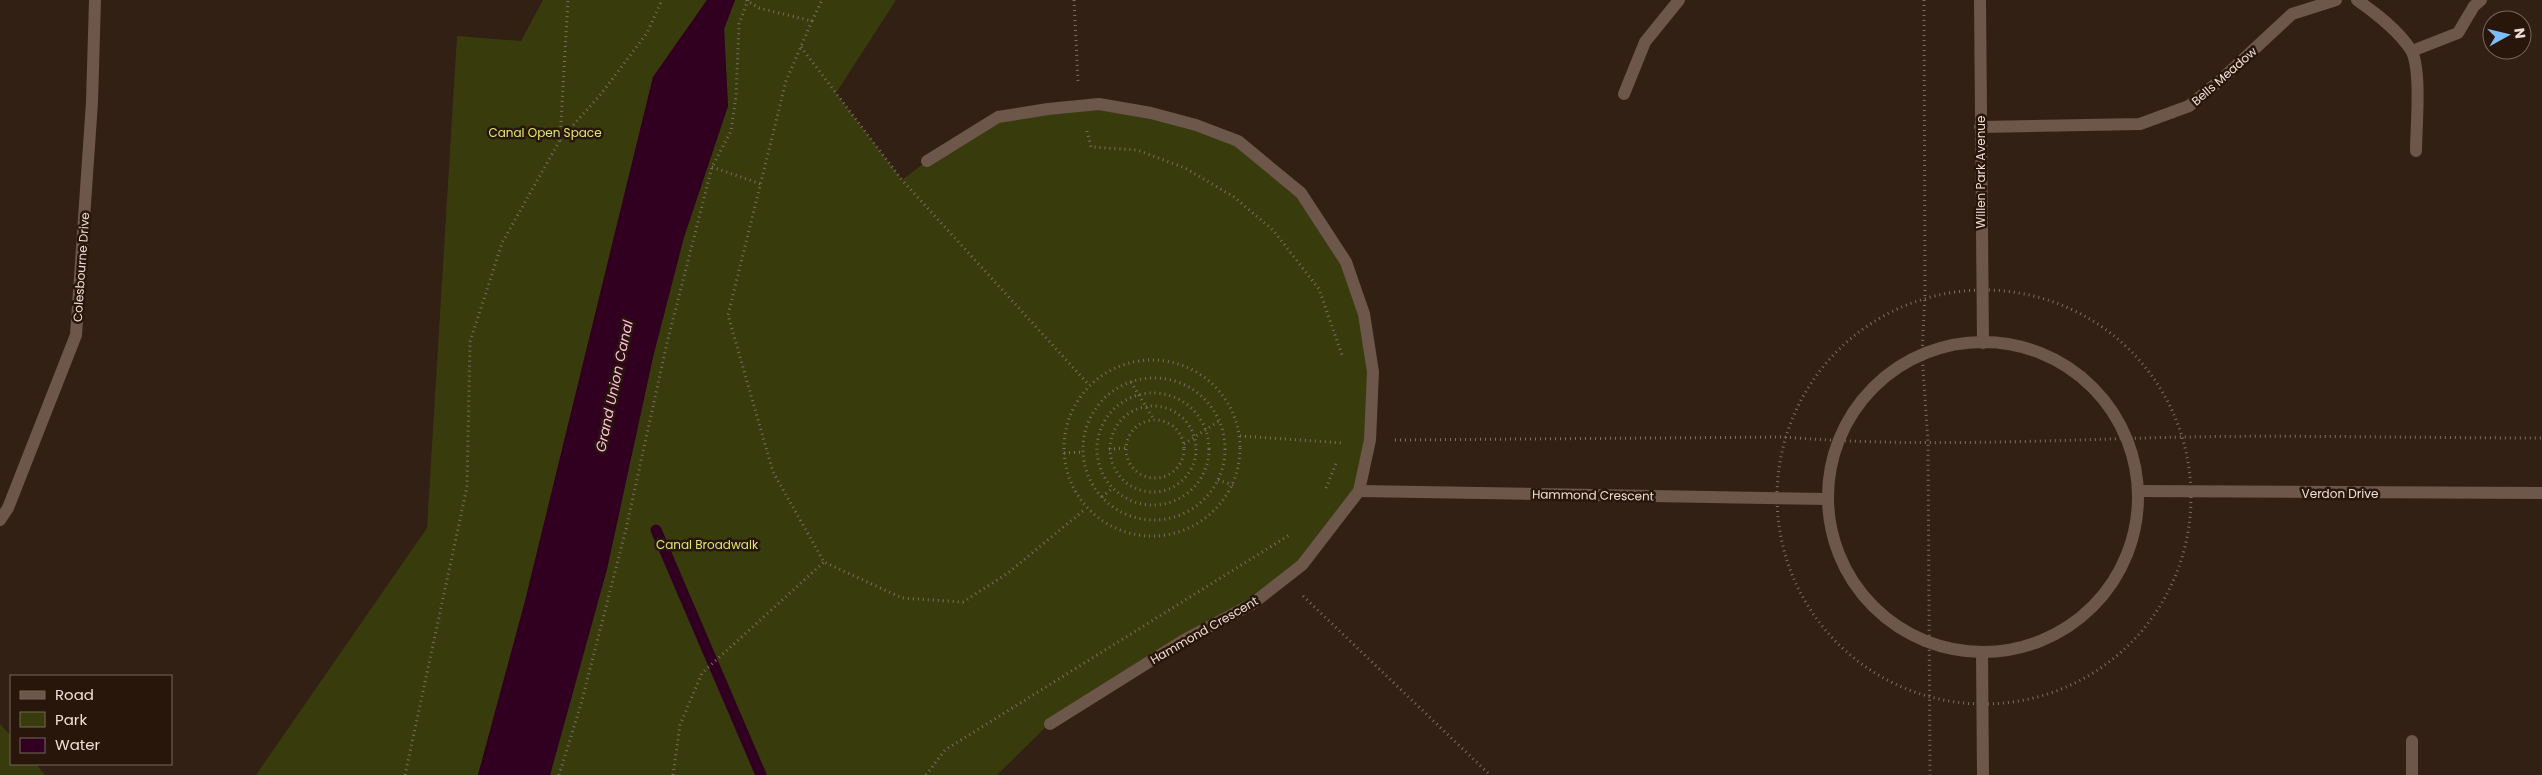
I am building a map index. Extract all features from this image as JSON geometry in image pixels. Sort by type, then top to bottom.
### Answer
[{"type":"street","name":"Colesbourne Drive","points":[[0,520],[8,508],[76,334],[92,102],[95,0]]},
{"type":"street","points":[[1624,94],[1645,42],[1679,0]]},
{"type":"street","name":"Willen Park Avenue","points":[[1980,0],[1981,286],[1983,343]]},
{"type":"street","name":"Bells Meadow","points":[[1980,127],[2140,124],[2149,121],[2189,106],[2223,78],[2292,14],[2336,0]]},
{"type":"street","points":[[2357,0],[2381,16],[2412,52],[2417,77],[2416,151]]},
{"type":"street","points":[[2412,52],[2458,34],[2474,6],[2481,0]]},
{"type":"street","name":"Hammond Crescent","points":[[927,161],[998,118],[1080,106],[1098,104],[1151,113],[1196,125],[1238,141],[1301,193],[1346,262],[1364,314],[1373,372],[1370,440],[1359,491],[1302,565],[1252,604],[1184,640],[1050,724]]},
{"type":"street","points":[[1983,343],[2008,344],[2038,352],[2067,367],[2091,387],[2111,411],[2126,439],[2139,491],[2136,521],[2130,545],[2120,568],[2108,589],[2092,607],[2059,632],[2030,645],[2006,651],[1982,652],[1962,651],[1927,642],[1897,626],[1873,606],[1853,582],[1839,554],[1830,524],[1828,499],[1831,467],[1838,442],[1849,419],[1869,392],[1893,370],[1922,354],[1957,344],[1983,343]]},
{"type":"street","name":"Hammond Crescent","points":[[1359,491],[1828,499]]},
{"type":"street","name":"Verdon Drive","points":[[2139,491],[2542,493]]},
{"type":"street","points":[[1982,652],[1983,775]]},
{"type":"street","points":[[2412,741],[2412,775]]},
{"type":"path","points":[[560,140],[568,0]]},
{"type":"path","points":[[405,775],[467,487],[470,342],[502,243],[560,140],[602,94],[647,33],[662,0]]},
{"type":"path","points":[[559,775],[581,704],[626,529],[667,343],[712,167],[731,130],[736,96],[739,24],[747,0],[759,8],[812,21]]},
{"type":"path","points":[[822,0],[786,81],[728,315],[773,472],[824,562],[902,598],[963,602],[1008,573],[1084,510]]},
{"type":"path","points":[[1074,0],[1080,106],[1091,147],[1137,150],[1185,168],[1234,197],[1273,230],[1319,289],[1344,360]]},
{"type":"path","points":[[1924,0],[1925,294],[1922,354],[1928,442],[1927,642],[1930,775]]},
{"type":"path","points":[[801,47],[902,180],[1089,385]]},
{"type":"path","points":[[712,167],[761,184]]},
{"type":"path","points":[[1981,286],[2015,288],[2084,312],[2150,372],[2184,437],[2190,492],[2183,543],[2172,581],[2154,616],[2129,647],[2098,672],[2064,692],[2027,704],[1982,706],[1929,700],[1893,686],[1862,665],[1830,634],[1801,594],[1781,537],[1777,498],[1784,437],[1805,392],[1836,353],[1876,322],[1925,294],[1981,286]]},
{"type":"path","points":[[1151,359],[1184,365],[1211,381],[1234,411],[1240,436],[1233,485],[1216,511],[1188,530],[1155,538],[1119,531],[1084,510],[1070,484],[1063,442],[1070,412],[1089,385],[1113,368],[1151,359]]},
{"type":"path","points":[[1163,378],[1184,384],[1203,397],[1219,421],[1224,436],[1225,458],[1218,480],[1206,498],[1186,514],[1163,521],[1138,519],[1115,510],[1102,497],[1086,471],[1083,452],[1088,423],[1101,402],[1120,386],[1132,382],[1141,379],[1163,378]]},
{"type":"path","points":[[1132,382],[1154,420]]},
{"type":"path","points":[[1156,393],[1175,397],[1191,408],[1205,430],[1208,440],[1208,459],[1202,477],[1190,491],[1174,501],[1156,505],[1138,504],[1122,496],[1113,488],[1100,468],[1097,450],[1099,432],[1108,415],[1121,403],[1138,395],[1156,393]]},
{"type":"path","points":[[1158,405],[1171,409],[1183,417],[1194,436],[1196,454],[1192,467],[1185,478],[1175,487],[1160,492],[1145,492],[1131,487],[1119,477],[1112,464],[1109,449],[1112,434],[1119,421],[1131,411],[1145,406],[1158,405]]},
{"type":"path","points":[[1154,420],[1168,422],[1175,428],[1184,444],[1181,462],[1168,474],[1158,477],[1140,473],[1128,458],[1126,448],[1133,430],[1140,424],[1154,420]]},
{"type":"path","points":[[1184,444],[1219,421]]},
{"type":"path","points":[[1240,436],[1344,443],[1370,440],[1784,437],[1838,442],[2184,437],[2542,438]]},
{"type":"path","points":[[1322,494],[1346,437]]},
{"type":"path","points":[[1109,449],[1126,448]]},
{"type":"path","points":[[1064,453],[1083,452]]},
{"type":"path","points":[[1218,480],[1233,485]]},
{"type":"path","points":[[1102,497],[1113,488]]},
{"type":"path","points":[[926,775],[945,750],[1280,542],[1296,530]]},
{"type":"path","points":[[674,775],[680,725],[702,673],[824,562]]},
{"type":"path","points":[[1285,579],[1490,775]]},
{"type":"green space","name":"Canal Open Space","points":[[543,0],[707,0],[653,77],[525,601],[478,775],[256,775],[427,528],[457,36],[521,41]]},
{"type":"green space","name":"Canal Broadwalk","points":[[735,0],[896,0],[836,93],[902,180],[927,161],[998,117],[1099,104],[1238,141],[1301,193],[1346,262],[1373,372],[1359,491],[1285,579],[1050,723],[997,775],[550,775],[607,569],[653,357],[684,237],[728,106],[724,29]]},
{"type":"green space","points":[[0,724],[10,735],[10,765],[37,765],[45,775],[0,775]]},
{"type":"water","name":"Grand Union Canal","points":[[707,0],[735,0],[724,29],[728,106],[684,237],[653,357],[607,569],[550,775],[478,775],[525,601],[653,77]]},
{"type":"waterway","points":[[656,530],[761,775]]}]
